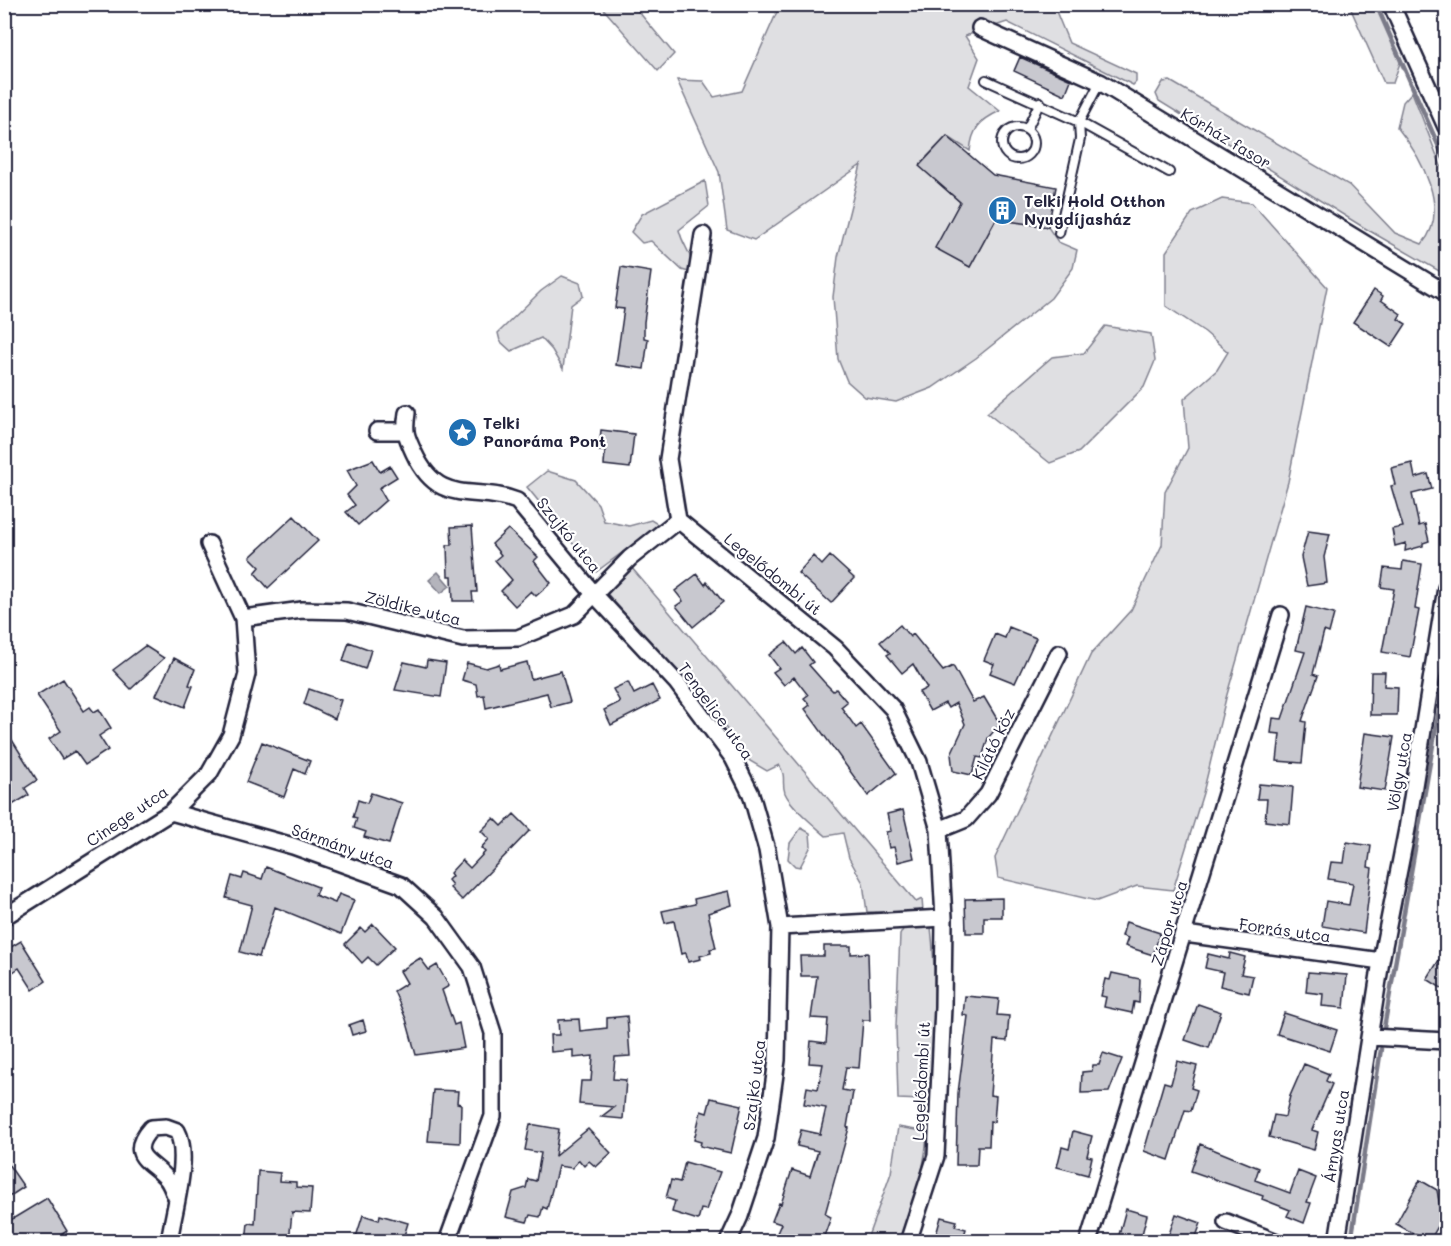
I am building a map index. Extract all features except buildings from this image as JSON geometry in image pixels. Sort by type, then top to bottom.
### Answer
[{"type":"street","points":[[1391,4],[1446,127]]},
{"type":"street","name":"Kórház fasor","points":[[980,28],[1100,82],[1446,293]]},
{"type":"street","points":[[678,520],[668,459],[703,235]]},
{"type":"street","points":[[377,431],[404,431],[407,413]]},
{"type":"street","name":"Szajkó utca","points":[[404,431],[417,459],[438,485],[470,495],[500,494],[517,501],[594,594]]},
{"type":"street","name":"Zöldike utca","points":[[243,618],[302,610],[347,610],[463,639],[518,638],[574,615],[630,558],[678,520]]},
{"type":"street","name":"Legelődombi út","points":[[678,520],[835,648],[893,709],[919,762],[939,830],[944,918],[936,1156],[908,1242]]},
{"type":"street","name":"Cinege utca","points":[[4,916],[171,812],[209,774],[231,735],[247,674],[243,618],[209,544]]},
{"type":"street","name":"Völgy utca","points":[[1381,962],[1441,634],[1446,588]]},
{"type":"street","name":"Tengelice utca","points":[[594,594],[677,683],[733,758],[751,794],[767,850],[780,927]]},
{"type":"street","name":"Zápor utca","points":[[1088,1242],[1185,934],[1281,615]]},
{"type":"street","name":"Kilátó köz","points":[[939,830],[966,819],[988,794],[1059,654]]},
{"type":"street","name":"Sármány utca","points":[[171,812],[293,846],[401,885],[436,917],[472,967],[493,1033],[493,1116],[447,1242]]},
{"type":"street","points":[[780,927],[944,918]]},
{"type":"street","name":"Szajkó utca","points":[[728,1242],[740,1215],[766,1138],[777,1060],[780,927]]},
{"type":"street","name":"Forrás utca","points":[[1185,934],[1381,962]]},
{"type":"street","name":"Árnyas utca","points":[[1337,1242],[1381,962]]},
{"type":"street","points":[[1371,1037],[1446,1044]]},
{"type":"street","points":[[169,1242],[176,1197]]},
{"type":"street","points":[[1226,1222],[1277,1242]]},
{"type":"lane","points":[[986,80],[1040,102],[1169,172]]},
{"type":"lane","points":[[1059,233],[1080,139],[1079,122],[1100,82]]},
{"type":"lane","points":[[1027,129],[1040,102]]},
{"type":"lane","points":[[1016,127],[1027,129],[1034,142],[1032,152],[1018,159],[1008,156],[1003,147],[1003,136],[1016,127]]},
{"type":"shaded area","points":[[1053,4],[1069,43],[1136,74],[1136,82],[1133,85],[1007,22],[965,36],[979,58],[969,86],[1000,111],[978,126],[970,151],[947,136],[919,165],[960,202],[936,248],[970,267],[996,219],[1048,227],[1058,242],[1077,250],[1073,268],[1051,298],[976,358],[932,388],[896,402],[865,397],[847,381],[838,359],[833,297],[838,257],[861,165],[754,240],[727,230],[719,172],[677,80],[703,81],[714,97],[742,91],[780,5]]},
{"type":"shaded area","points":[[600,5],[633,5],[674,54],[658,71]]},
{"type":"shaded area","points":[[1349,5],[1376,5],[1401,60],[1393,83],[1384,83]]},
{"type":"shaded area","points":[[1170,81],[1349,185],[1395,233],[1422,244],[1430,231],[1434,216],[1430,185],[1416,154],[1397,127],[1403,102],[1412,92],[1446,179],[1446,275],[1363,227],[1159,101],[1156,94],[1163,82]]},
{"type":"shaded area","points":[[705,181],[709,206],[679,230],[690,255],[692,273],[682,270],[651,241],[642,243],[631,232],[642,214]]},
{"type":"shaded area","points":[[1222,199],[1252,203],[1327,287],[1288,482],[1226,698],[1203,793],[1173,890],[1137,886],[1097,901],[998,878],[995,858],[1091,654],[1131,610],[1162,545],[1165,492],[1188,448],[1184,399],[1217,370],[1228,352],[1205,332],[1166,306],[1166,252],[1192,213]]},
{"type":"shaded area","points":[[562,276],[580,283],[583,296],[571,305],[563,369],[552,350],[541,338],[511,351],[500,341],[498,333],[541,291]]},
{"type":"shaded area","points":[[1105,326],[1151,334],[1155,361],[1144,387],[1079,452],[1050,463],[987,413],[1052,357],[1084,353]]},
{"type":"shaded area","points":[[547,471],[576,480],[598,504],[604,521],[629,526],[651,520],[659,525],[596,572],[527,487]]},
{"type":"shaded area","points":[[631,567],[916,902],[922,899],[923,912],[867,912],[863,883],[849,858],[843,833],[826,836],[798,810],[785,793],[783,773],[779,765],[767,771],[750,761],[725,727],[603,589]]},
{"type":"shaded area","points":[[438,572],[450,586],[441,593],[429,580]]},
{"type":"shaded area","points":[[801,828],[810,833],[811,846],[800,867],[795,866],[788,859],[790,843]]},
{"type":"shaded area","points":[[906,924],[931,927],[933,947],[932,1090],[923,1100],[898,1099],[896,1026],[900,935]]},
{"type":"shaded area","points":[[898,1127],[927,1132],[918,1187],[902,1241],[866,1242],[891,1173]]},
{"type":"waterway","points":[[1376,4],[1446,163]]},
{"type":"waterway","points":[[1384,1028],[1446,670]]},
{"type":"waterway","points":[[1351,1242],[1381,1049]]},
{"type":"place","name":"Telki Hold Otthon Nyugdíjasház","points":[[1003,210]]},
{"type":"place","name":"Telki Panoráma Pont","points":[[462,432]]}]
